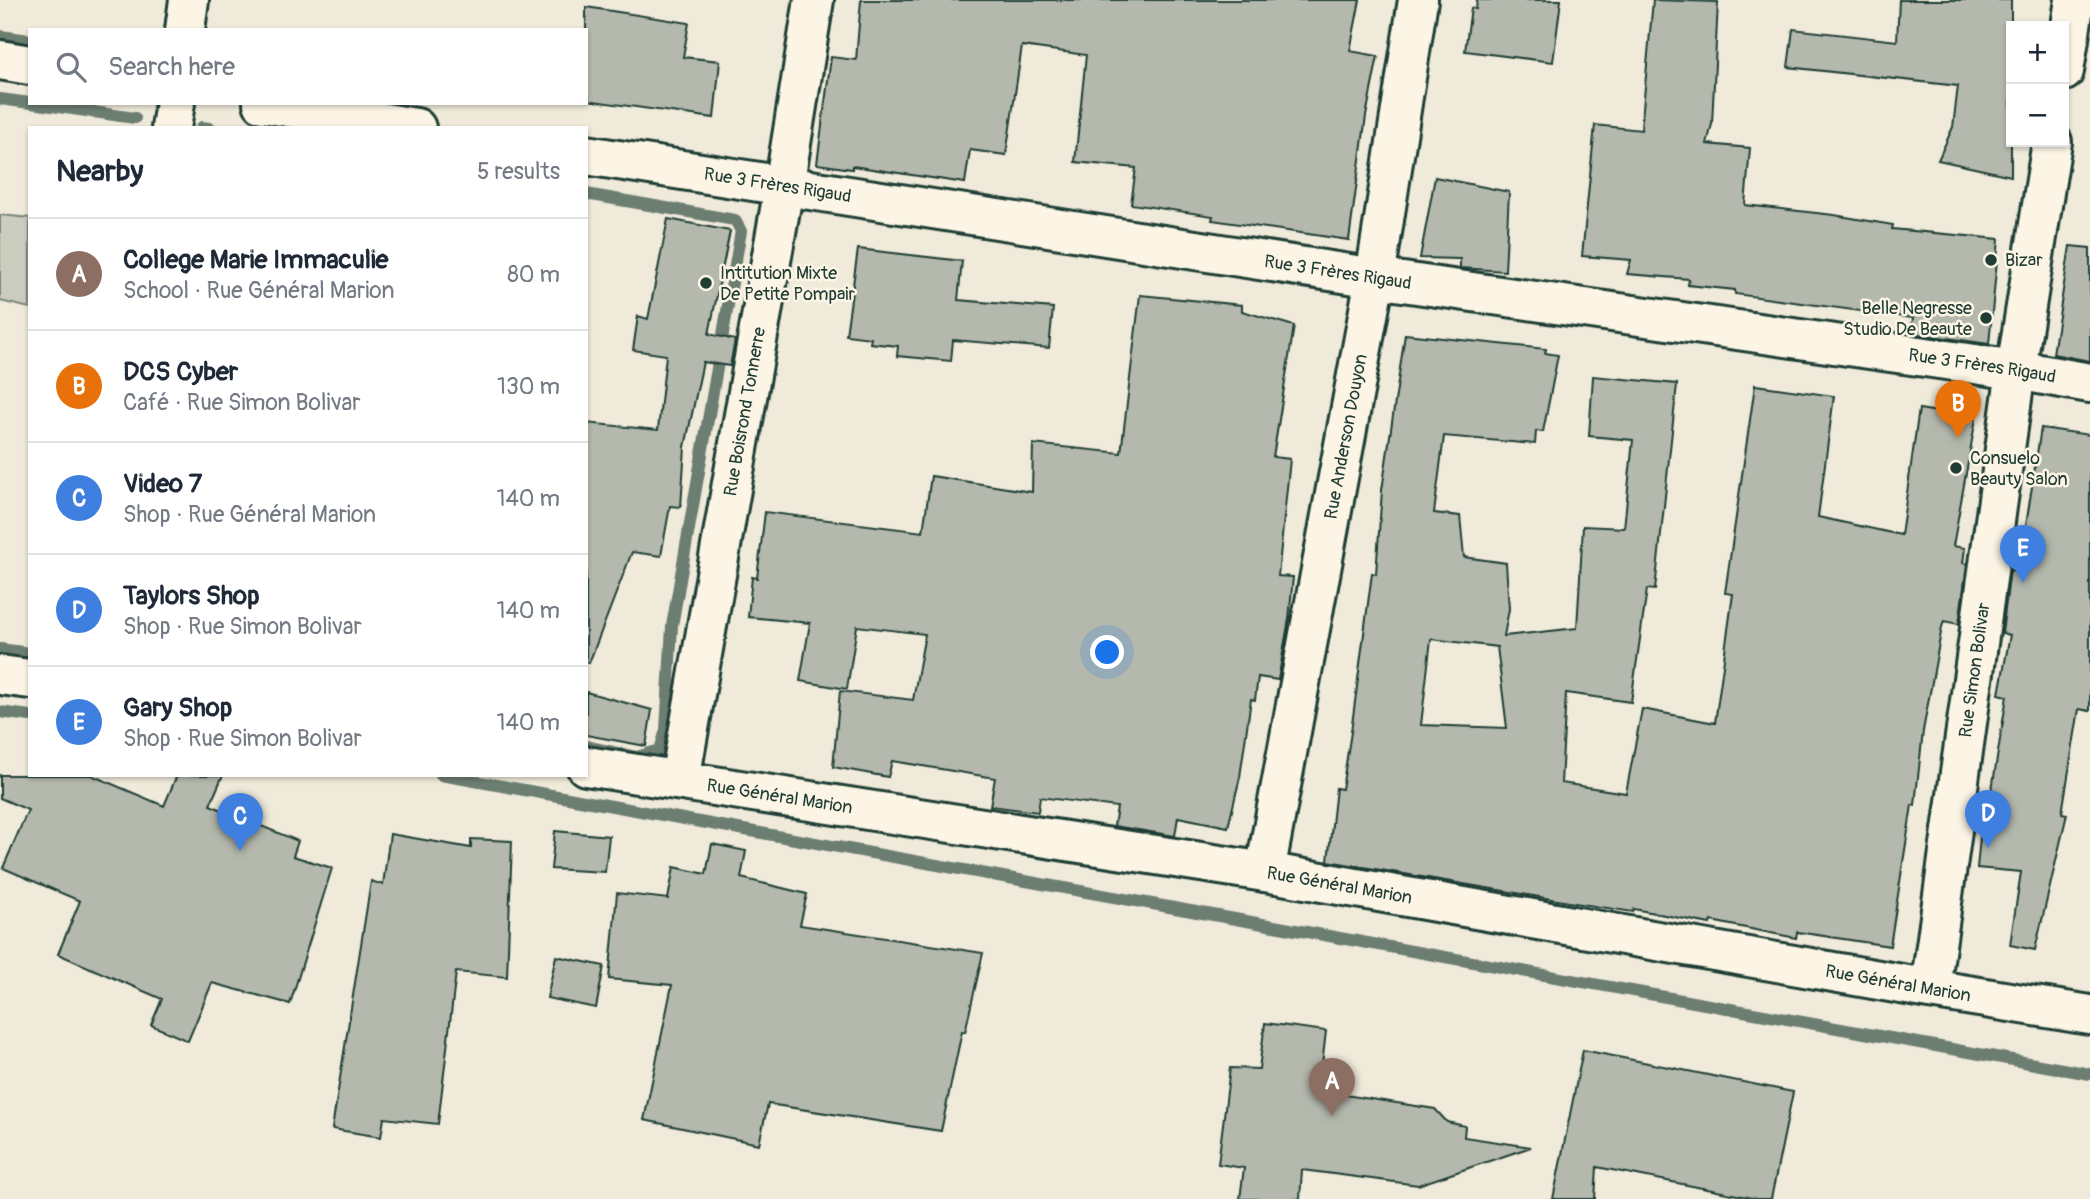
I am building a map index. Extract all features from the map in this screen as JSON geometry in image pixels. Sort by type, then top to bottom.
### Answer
[{"type":"street","points":[[185,28],[189,0]]},
{"type":"street","name":"Rue Boisrond Tonnerre","points":[[680,780],[814,0]]},
{"type":"street","name":"Rue Anderson Douyon","points":[[1265,872],[1375,278],[1418,0]]},
{"type":"street","points":[[2069,39],[2075,0]]},
{"type":"street","points":[[0,60],[28,65]]},
{"type":"street","points":[[172,126],[175,105]]},
{"type":"street","points":[[275,105],[404,126]]},
{"type":"street","name":"Rue Simon Bolivar","points":[[1930,989],[2016,370],[2051,147]]},
{"type":"street","name":"Rue 3 Frères Rigaud","points":[[588,155],[1375,278],[2016,370],[2090,383]]},
{"type":"street","points":[[0,674],[28,679]]},
{"type":"street","name":"Rue Général Marion","points":[[588,766],[1265,872],[2090,1015]]},
{"type":"shaded area","points":[[0,215],[28,218],[28,308],[0,301]]},
{"type":"building","points":[[861,0],[1360,0],[1350,51],[1378,56],[1366,116],[1349,240],[1212,220],[1213,216],[1131,204],[1136,168],[1075,162],[1086,55],[1022,46],[1006,155],[970,150],[965,183],[852,166],[852,169],[817,164],[831,57],[856,60]]},
{"type":"building","points":[[1477,0],[1561,0],[1553,62],[1465,51],[1471,8],[1476,9]]},
{"type":"building","points":[[1653,0],[1718,2],[1712,124],[1707,144],[1750,148],[1745,205],[1834,215],[1893,225],[1892,229],[1999,239],[1989,344],[1911,333],[1913,318],[1735,294],[1735,290],[1688,285],[1689,279],[1627,274],[1631,260],[1582,256],[1595,125],[1641,130]]},
{"type":"building","points":[[1899,0],[2011,0],[2011,21],[2006,21],[2006,147],[2011,147],[2011,176],[1938,160],[1953,127],[1958,86],[1788,67],[1793,29],[1897,41]]},
{"type":"building","points":[[586,7],[689,23],[683,57],[720,61],[714,118],[588,100]]},
{"type":"building","points":[[1435,177],[1509,192],[1505,271],[1460,268],[1460,259],[1420,258]]},
{"type":"building","points":[[668,219],[730,231],[709,334],[735,340],[730,366],[703,362],[685,447],[681,507],[670,506],[661,556],[632,552],[589,663],[588,423],[658,430],[666,355],[633,350],[638,316],[648,319]]},
{"type":"building","points":[[2070,246],[2090,248],[2090,361],[2053,354]]},
{"type":"building","points":[[858,249],[962,261],[958,300],[1053,308],[1049,348],[953,340],[951,361],[897,356],[898,346],[870,343],[871,338],[846,335]]},
{"type":"building","points":[[1140,295],[1242,305],[1242,311],[1294,326],[1273,457],[1290,459],[1278,576],[1293,577],[1289,619],[1278,680],[1258,677],[1255,700],[1251,699],[1240,777],[1228,827],[1178,817],[1175,836],[1114,826],[1117,807],[1040,797],[1038,812],[990,806],[995,778],[892,761],[888,777],[833,767],[840,691],[913,700],[925,634],[857,626],[847,689],[800,681],[810,623],[748,617],[752,577],[757,578],[765,512],[923,532],[931,476],[1032,492],[1033,444],[1121,453]]},
{"type":"building","points":[[1405,334],[1546,349],[1545,353],[1558,355],[1543,432],[1536,431],[1535,444],[1444,436],[1434,513],[1460,516],[1464,557],[1506,563],[1509,609],[1504,636],[1577,628],[1583,526],[1624,528],[1633,440],[1589,436],[1593,376],[1677,384],[1655,590],[1647,589],[1631,702],[1566,693],[1561,783],[1626,793],[1642,709],[1715,723],[1733,594],[1725,593],[1755,385],[1834,396],[1818,517],[1901,535],[1919,409],[1976,418],[1953,546],[1965,548],[1963,563],[1967,564],[1959,624],[1944,621],[1942,627],[1890,946],[1797,932],[1796,938],[1711,921],[1710,924],[1634,909],[1633,912],[1575,903],[1328,861],[1336,788],[1342,789],[1372,573],[1376,574],[1382,490]],"holes":[[[1431,639],[1497,647],[1507,728],[1421,725]]]},
{"type":"building","points":[[2041,428],[2090,435],[2090,711],[2079,709],[2062,813],[2067,814],[2035,950],[2010,945],[2021,872],[1977,868],[1981,827],[1986,827],[2007,696],[1999,694],[2010,635],[2002,633],[2010,570],[2019,571]]},
{"type":"building","points":[[588,693],[652,710],[646,746],[588,735]]},
{"type":"building","points":[[0,775],[96,777],[164,806],[176,777],[222,777],[210,805],[298,841],[293,856],[332,868],[290,1004],[212,983],[188,1041],[151,1025],[162,999],[58,954],[80,901],[3,868],[28,810],[0,798]]},
{"type":"building","points":[[555,831],[609,836],[605,872],[551,869]]},
{"type":"building","points":[[390,834],[471,848],[471,839],[512,841],[507,977],[456,972],[438,1124],[384,1118],[381,1137],[332,1129],[371,881],[383,885]]},
{"type":"building","points":[[712,844],[746,851],[741,878],[807,894],[800,925],[983,953],[965,1032],[962,1031],[941,1131],[768,1104],[759,1144],[644,1120],[672,985],[609,979],[617,893],[668,899],[674,867],[706,874]]},
{"type":"building","points":[[556,956],[604,966],[596,1008],[547,998]]},
{"type":"building","points":[[1265,1023],[1326,1031],[1319,1091],[1435,1109],[1447,1122],[1465,1126],[1464,1137],[1531,1147],[1418,1185],[1302,1170],[1300,1199],[1240,1199],[1244,1168],[1218,1164],[1230,1068],[1259,1069]]},
{"type":"building","points":[[1583,1050],[1793,1092],[1771,1199],[1757,1199],[1597,1167],[1595,1199],[1553,1199]]},
{"type":"waterway","points":[[0,36],[28,40]]},
{"type":"waterway","points":[[0,99],[28,103]]},
{"type":"waterway","points":[[45,105],[135,118]]},
{"type":"waterway","points":[[588,194],[735,220],[741,231],[672,626],[666,730],[660,750],[637,757],[588,746]]},
{"type":"waterway","points":[[0,649],[28,653]]},
{"type":"waterway","points":[[0,712],[28,716]]},
{"type":"waterway","points":[[452,777],[2090,1074]]},
{"type":"place","name":"Bizar","points":[[1991,260]]},
{"type":"place","name":"Intitution Mixte De Petite Pompair","points":[[706,283]]},
{"type":"place","name":"Belle Negresse Studio De Beaute","points":[[1986,318]]},
{"type":"place","name":"DCS Cyber","points":[[1958,438]]},
{"type":"place","name":"Consuelo Beauty Salon","points":[[1956,468]]},
{"type":"place","name":"Gary Shop","points":[[2023,583]]},
{"type":"place","name":"Taylors Shop","points":[[1988,848]]},
{"type":"place","name":"Video 7","points":[[240,851]]},
{"type":"place","name":"College Marie Immaculie","points":[[1332,1116]]}]
